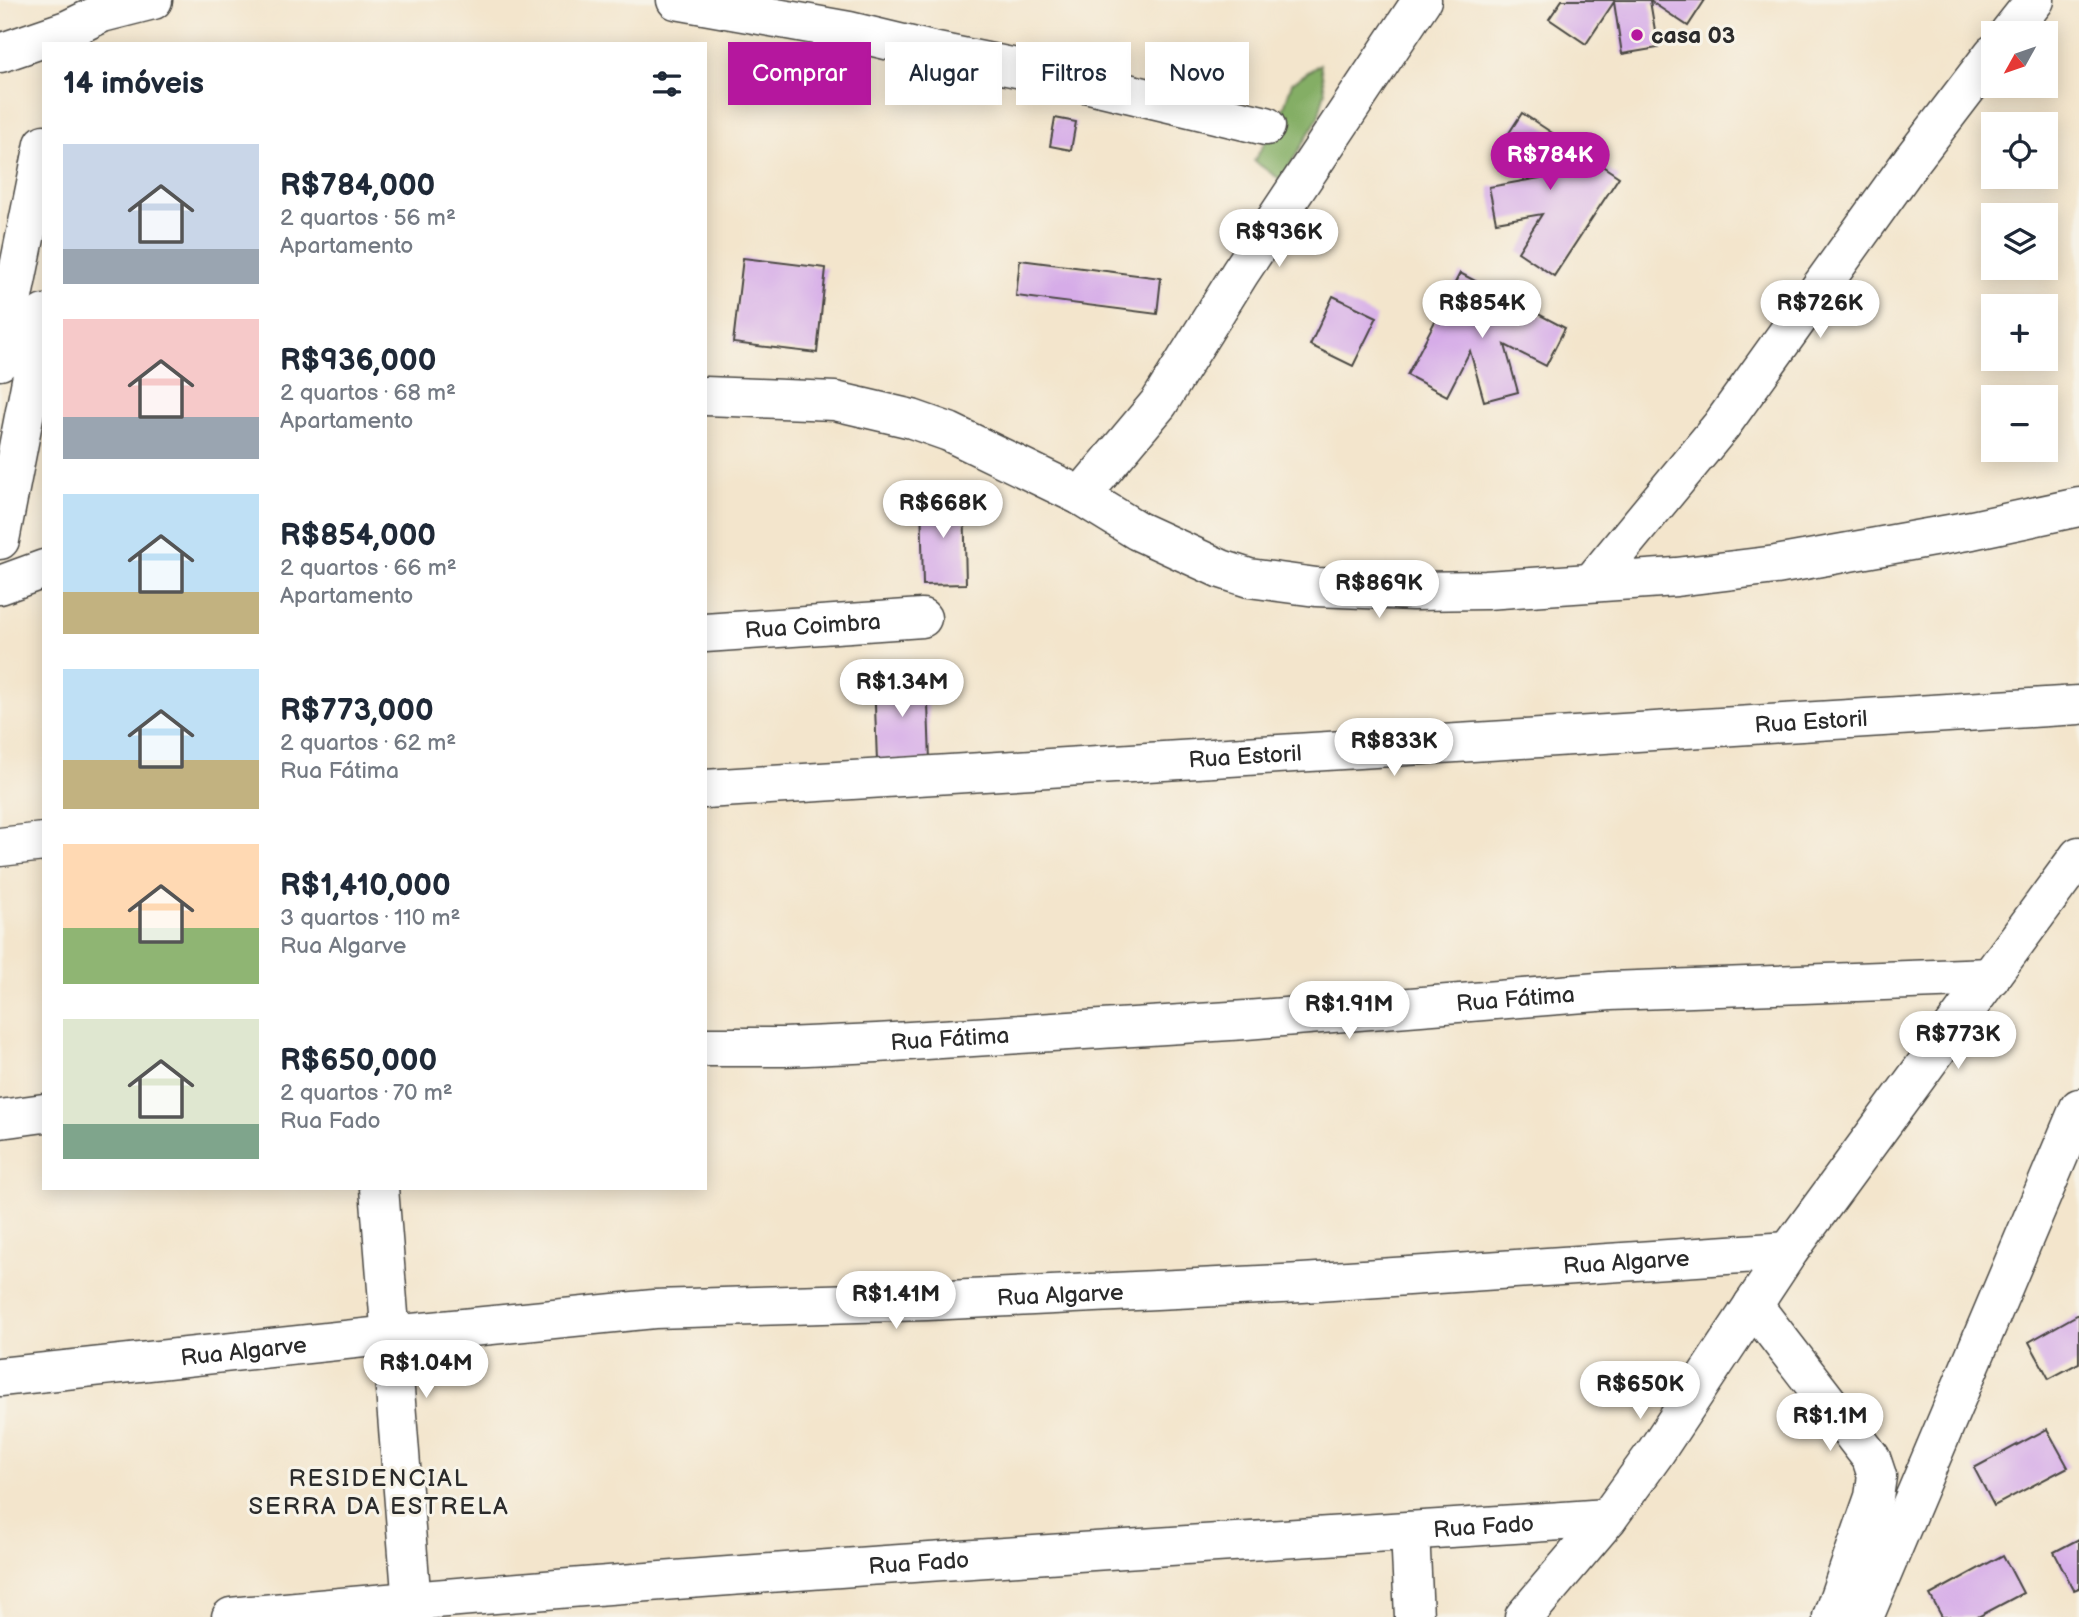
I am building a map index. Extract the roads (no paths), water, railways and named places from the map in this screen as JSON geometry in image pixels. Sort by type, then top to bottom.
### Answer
[{"type":"street","points":[[0,53],[153,0]]},
{"type":"street","points":[[676,0],[751,7],[1266,126]]},
{"type":"street","points":[[1081,496],[1160,403],[1248,262],[1422,0]]},
{"type":"street","points":[[2018,21],[2035,0]]},
{"type":"street","points":[[1592,582],[1721,426],[1912,160],[1981,70]]},
{"type":"street","points":[[0,361],[42,154]]},
{"type":"street","points":[[0,540],[42,324]]},
{"type":"street","points":[[707,396],[835,401],[912,419],[949,432],[1081,496],[1138,531],[1221,569],[1260,580],[1316,587],[1413,592],[1528,588],[1676,577],[1776,565],[2079,508]]},
{"type":"street","points":[[0,584],[42,570]]},
{"type":"street","name":"Rua Coimbra","points":[[707,632],[922,618]]},
{"type":"street","name":"Rua Estoril","points":[[707,789],[2079,705]]},
{"type":"street","points":[[0,847],[42,842]]},
{"type":"street","points":[[1524,1617],[1608,1518],[1655,1453],[1788,1251],[2079,856]]},
{"type":"street","name":"Rua Fátima","points":[[707,1046],[784,1047],[877,1043],[1245,1020],[1610,990],[1991,977]]},
{"type":"street","points":[[1864,1617],[2079,1108]]},
{"type":"street","points":[[0,1119],[42,1113]]},
{"type":"street","points":[[379,1190],[412,1609]]},
{"type":"street","name":"Rua Algarve","points":[[0,1377],[654,1309],[941,1300],[1302,1283],[1788,1251]]},
{"type":"street","points":[[1753,1305],[1871,1458],[1877,1476],[1874,1497],[1832,1617]]},
{"type":"street","name":"Rua Fado","points":[[231,1617],[412,1609],[959,1559],[1608,1518]]},
{"type":"street","points":[[1410,1531],[1414,1617]]},
{"type":"place","name":"casa 03","points":[[1637,35]]},
{"type":"district","name":"RESIDENCIAL SERRA DA ESTRELA","points":[[379,1492]]}]
